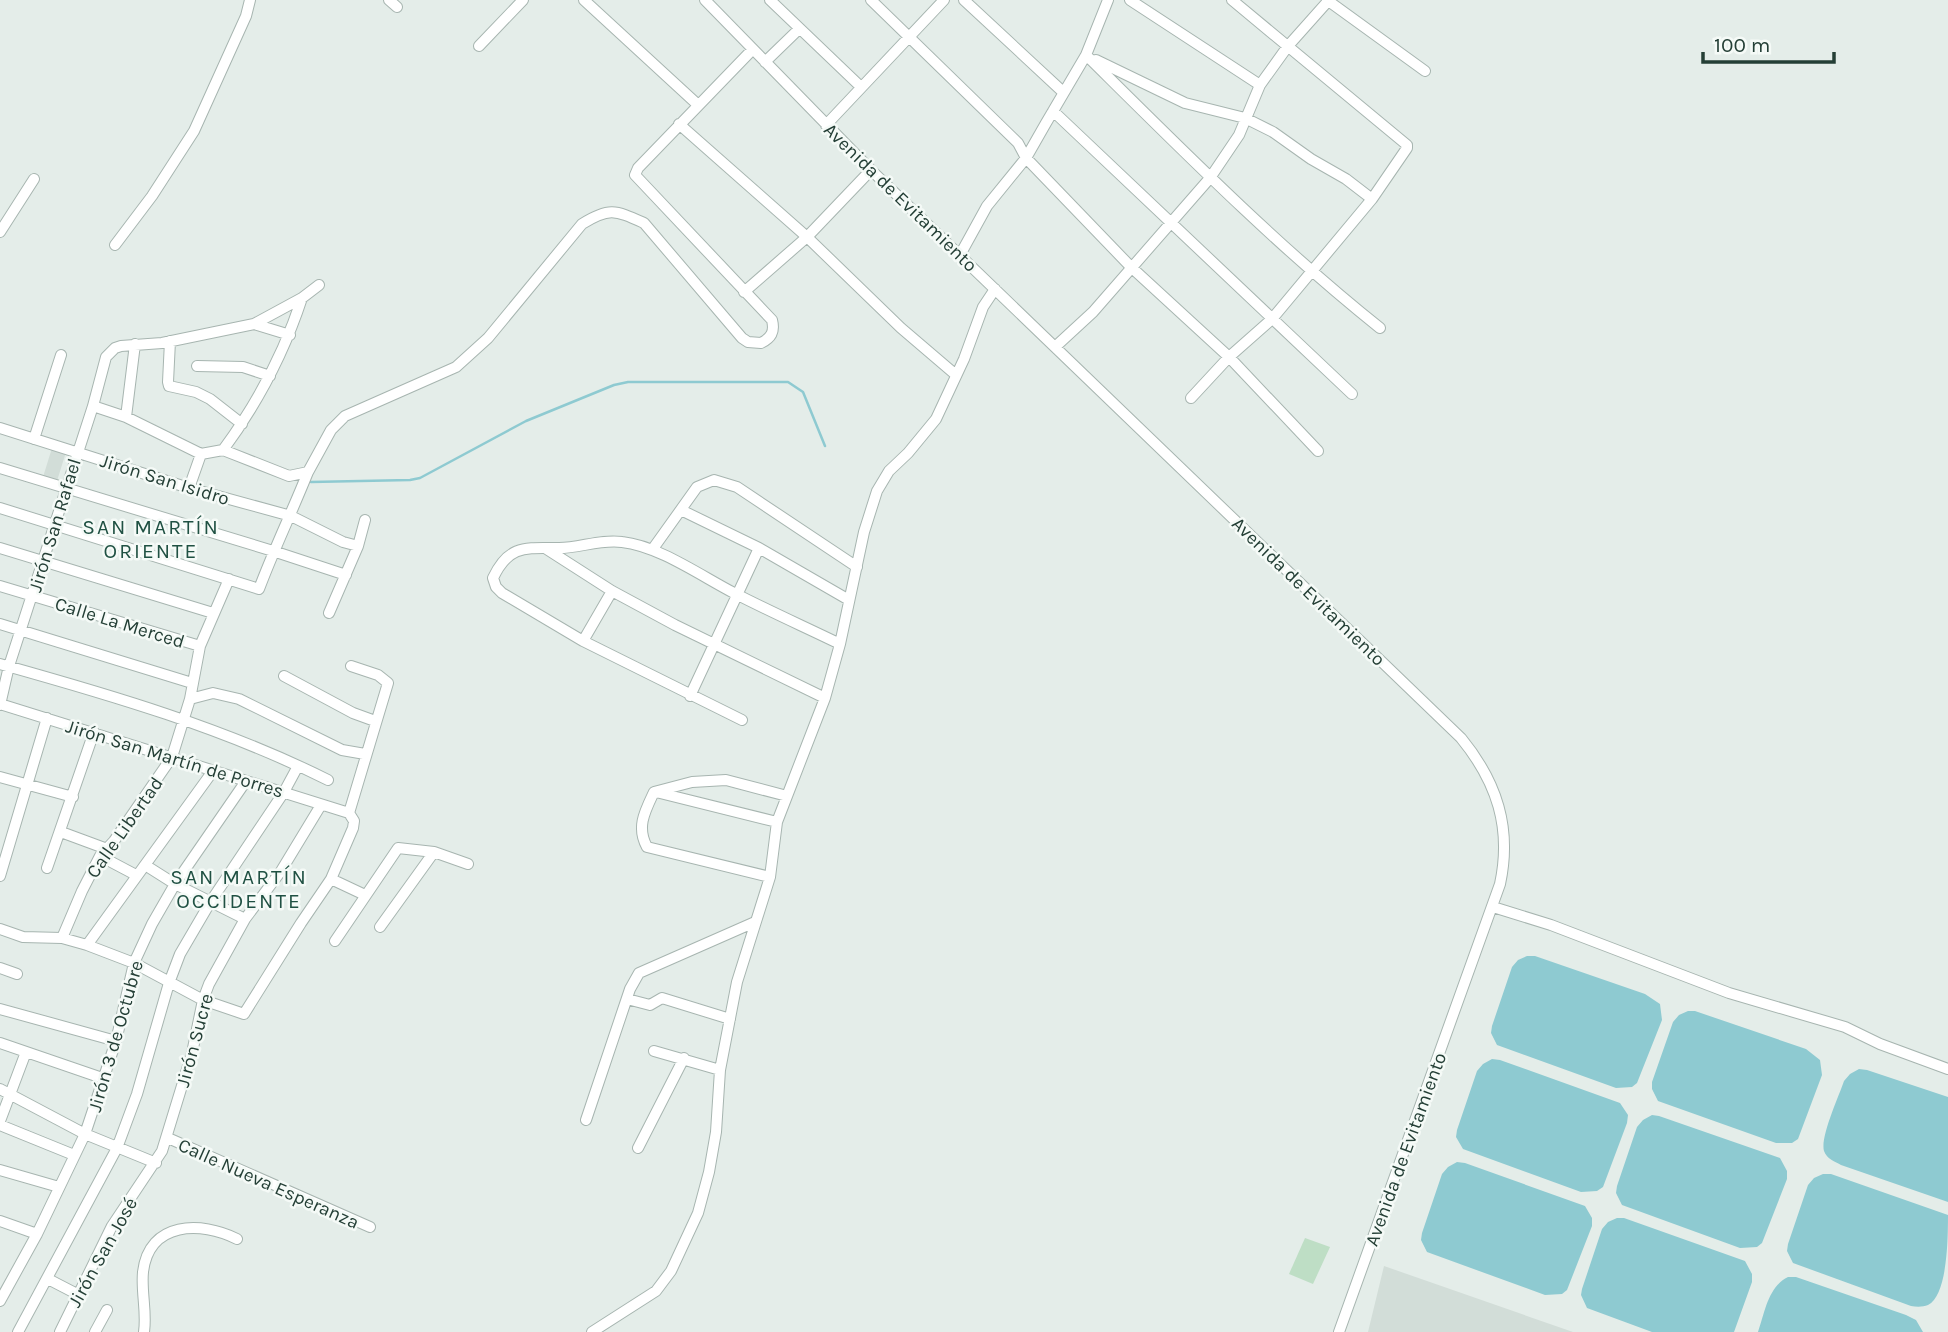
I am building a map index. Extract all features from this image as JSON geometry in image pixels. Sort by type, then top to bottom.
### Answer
[{"type":"street","points":[[115,245],[152,196],[194,131],[246,16],[250,0]]},
{"type":"street","points":[[479,46],[523,0]]},
{"type":"street","points":[[584,0],[697,104]]},
{"type":"street","name":"Avenida de Evitamiento","points":[[705,0],[871,170],[1461,738],[1479,760],[1498,803],[1504,831],[1504,869],[1493,907],[1339,1332]]},
{"type":"street","points":[[770,0],[861,87]]},
{"type":"street","points":[[872,0],[1018,144],[1026,158],[1131,267],[1229,357],[1318,450]]},
{"type":"street","points":[[826,125],[944,0]]},
{"type":"street","points":[[964,0],[1063,92]]},
{"type":"street","points":[[960,255],[987,206],[1026,158],[1086,55],[1108,0]]},
{"type":"street","points":[[1130,0],[1259,85]]},
{"type":"street","points":[[1191,398],[1229,357],[1272,318],[1371,199],[1407,145],[1232,0]]},
{"type":"street","points":[[1055,347],[1093,312],[1210,178],[1239,135],[1259,85],[1328,0],[1425,71]]},
{"type":"street","points":[[765,62],[799,29]]},
{"type":"street","points":[[0,508],[259,589],[308,472],[331,430],[345,416],[456,367],[480,345],[582,224],[601,212],[622,213],[644,223],[742,338],[748,342],[761,343],[772,335],[772,320],[635,175],[638,168],[697,104],[753,49]]},
{"type":"street","points":[[1086,55],[1185,103],[1245,118],[1273,132],[1311,159],[1346,179],[1371,199]]},
{"type":"street","points":[[1086,55],[1210,178],[1332,290],[1380,328]]},
{"type":"street","points":[[1053,111],[1352,394]]},
{"type":"street","points":[[679,124],[807,237],[901,328],[956,374]]},
{"type":"street","points":[[744,292],[807,237],[871,170]]},
{"type":"street","points":[[0,232],[34,178]]},
{"type":"street","points":[[126,417],[135,344],[170,341],[254,324],[302,298],[319,285]]},
{"type":"street","points":[[592,1332],[656,1291],[671,1271],[698,1213],[716,1132],[720,1070],[737,982],[770,877],[778,822],[825,698],[840,644],[864,532],[880,483],[936,419],[983,307],[995,289]]},
{"type":"street","points":[[223,450],[270,376],[290,335],[302,298]]},
{"type":"street","points":[[254,324],[290,335]]},
{"type":"street","points":[[170,341],[169,386],[195,392],[210,399],[242,424]]},
{"type":"street","name":"Jirón San Rafael","points":[[0,704],[5,665],[21,630],[93,406],[106,357],[115,348],[135,344]]},
{"type":"street","points":[[34,439],[61,355]]},
{"type":"street","points":[[197,366],[243,367],[270,376]]},
{"type":"street","points":[[93,406],[126,417],[201,453],[223,450],[289,476],[308,472]]},
{"type":"street","name":"Jirón San Isidro","points":[[0,428],[189,488],[290,516],[358,547]]},
{"type":"street","points":[[189,488],[201,453]]},
{"type":"street","points":[[0,468],[346,575]]},
{"type":"street","points":[[652,550],[697,487],[713,480],[737,487],[857,567]]},
{"type":"street","points":[[681,510],[759,548],[849,600]]},
{"type":"street","points":[[329,613],[358,547],[365,520]]},
{"type":"street","points":[[742,720],[583,641],[502,593],[494,583],[497,569],[514,551],[529,547],[562,548],[599,541],[635,544],[840,644]]},
{"type":"street","points":[[543,547],[612,590],[713,645],[825,698]]},
{"type":"street","points":[[0,548],[213,613]]},
{"type":"street","points":[[690,696],[759,548]]},
{"type":"street","name":"Calle Libertad","points":[[62,938],[82,891],[103,853],[144,800],[172,757],[190,699],[200,646],[229,579]]},
{"type":"street","name":"Calle La Merced","points":[[0,586],[200,646]]},
{"type":"street","points":[[583,641],[612,590]]},
{"type":"street","points":[[0,624],[192,683]]},
{"type":"street","points":[[5,665],[184,720],[298,765],[327,780]]},
{"type":"street","points":[[0,929],[23,937],[62,938],[87,945],[134,963],[203,1000],[244,1014],[331,879],[353,828],[354,821],[349,813],[388,683],[379,676],[351,666]]},
{"type":"street","points":[[284,676],[353,713],[375,721]]},
{"type":"street","points":[[190,699],[213,693],[239,699],[342,750],[365,754]]},
{"type":"street","name":"Jirón San Martín de Porres","points":[[0,704],[349,813]]},
{"type":"street","points":[[0,876],[47,718]]},
{"type":"street","points":[[47,869],[94,732]]},
{"type":"street","points":[[18,1332],[117,1148],[137,1094],[180,954],[211,901],[284,792],[298,765]]},
{"type":"street","points":[[87,945],[213,771]]},
{"type":"street","points":[[0,777],[73,797]]},
{"type":"street","name":"Jirón 3 de Octubre","points":[[0,1301],[37,1234],[85,1134],[116,1041],[134,963],[152,924],[175,884],[246,780]]},
{"type":"street","points":[[654,792],[692,782],[726,780],[787,796]]},
{"type":"street","points":[[654,792],[778,822]]},
{"type":"street","points":[[654,792],[642,818],[642,837],[647,847],[770,877]]},
{"type":"street","name":"Jirón Sucre","points":[[168,1138],[192,1053],[203,1000],[214,973],[245,919],[281,871],[321,805]]},
{"type":"street","points":[[61,832],[103,853],[136,875]]},
{"type":"street","points":[[335,941],[398,848],[435,852],[468,864]]},
{"type":"street","points":[[380,927],[435,852]]},
{"type":"street","points":[[145,865],[175,884],[245,919]]},
{"type":"street","points":[[331,879],[365,895]]},
{"type":"street","points":[[1493,907],[1564,930],[1729,993],[1845,1027],[1880,1044],[1948,1069]]},
{"type":"street","points":[[586,1121],[627,999],[639,973],[755,922]]},
{"type":"street","points":[[0,968],[17,974]]},
{"type":"street","points":[[627,999],[650,1005],[662,998],[730,1019]]},
{"type":"street","points":[[0,1009],[116,1041]]},
{"type":"street","points":[[0,1043],[105,1079]]},
{"type":"street","points":[[654,1051],[720,1070]]},
{"type":"street","points":[[26,1052],[0,1123],[75,1156]]},
{"type":"street","points":[[638,1148],[684,1058]]},
{"type":"street","points":[[0,1089],[85,1134],[156,1163]]},
{"type":"street","name":"Jirón San José","points":[[60,1332],[112,1226],[156,1163],[168,1138]]},
{"type":"street","name":"Calle Nueva Esperanza","points":[[168,1138],[370,1227]]},
{"type":"street","points":[[0,1170],[59,1187]]},
{"type":"street","points":[[0,1222],[37,1234]]},
{"type":"street","points":[[144,1332],[143,1271],[159,1238],[173,1230],[189,1227],[237,1239]]},
{"type":"street","points":[[48,1279],[77,1294]]},
{"type":"street","points":[[95,1332],[107,1310]]},
{"type":"shaded area","points":[[52,448],[66,452],[57,481],[43,477]]},
{"type":"shaded area","points":[[1384,1266],[1573,1332],[1368,1332]]},
{"type":"green space","points":[[1305,1238],[1330,1247],[1313,1284],[1289,1274]]},
{"type":"water","points":[[1527,956],[1535,956],[1645,994],[1660,1004],[1662,1020],[1637,1083],[1632,1087],[1616,1088],[1497,1045],[1491,1033],[1492,1026],[1512,967]]},
{"type":"water","points":[[1688,1011],[1695,1011],[1806,1049],[1820,1060],[1822,1075],[1798,1139],[1792,1143],[1776,1143],[1658,1101],[1652,1089],[1652,1082],[1673,1022]]},
{"type":"water","points":[[1492,1059],[1620,1103],[1628,1115],[1627,1123],[1603,1187],[1597,1191],[1581,1192],[1463,1149],[1456,1137],[1457,1130],[1477,1071]]},
{"type":"water","points":[[1859,1069],[1948,1097],[1948,1202],[1841,1165],[1825,1154],[1825,1136],[1844,1081]]},
{"type":"water","points":[[1652,1115],[1780,1158],[1787,1171],[1787,1179],[1762,1243],[1757,1247],[1740,1248],[1622,1205],[1616,1193],[1617,1186],[1637,1127]]},
{"type":"water","points":[[1457,1162],[1585,1206],[1592,1218],[1592,1226],[1567,1290],[1562,1294],[1545,1295],[1427,1252],[1421,1240],[1422,1233],[1442,1174]]},
{"type":"water","points":[[1823,1174],[1831,1174],[1948,1215],[1943,1278],[1935,1299],[1928,1305],[1911,1306],[1793,1263],[1787,1251],[1788,1244],[1808,1185]]},
{"type":"water","points":[[1617,1218],[1624,1218],[1745,1261],[1752,1274],[1752,1282],[1734,1332],[1652,1332],[1587,1308],[1581,1295],[1582,1289],[1602,1229]]},
{"type":"water","points":[[1796,1277],[1906,1315],[1916,1320],[1923,1332],[1758,1332],[1772,1294],[1781,1281]]},
{"type":"waterway","points":[[311,482],[420,478],[526,421],[614,385],[628,382],[788,382],[803,392],[825,446]]},
{"type":"district","name":"SAN MARTÍN ORIENTE","points":[[151,539]]},
{"type":"district","name":"SAN MARTÍN OCCIDENTE","points":[[239,889]]}]
